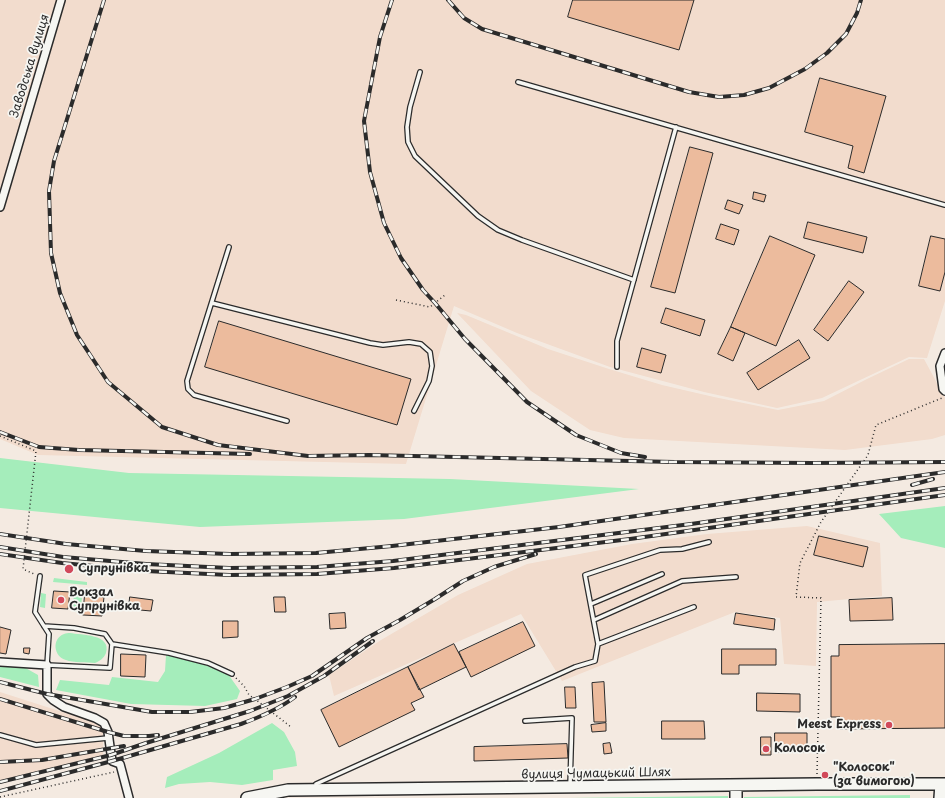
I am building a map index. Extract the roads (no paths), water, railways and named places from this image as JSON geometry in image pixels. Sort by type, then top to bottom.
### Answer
[{"type":"main road","name":"вулиця Чумацький Шлях","points":[[248,798],[288,790],[943,784]]},
{"type":"main road","points":[[940,798],[943,784]]},
{"type":"main road","points":[[736,785],[736,798]]},
{"type":"street","name":"Заводська вулиця","points":[[0,208],[61,0]]},
{"type":"street","points":[[945,353],[940,366],[943,389],[945,391]]},
{"type":"street","points":[[0,662],[47,665],[47,694],[64,707],[95,718],[104,723],[108,732],[112,761],[120,764],[129,798]]},
{"type":"lane","points":[[420,72],[410,108],[407,127],[408,142],[416,156],[478,216],[498,230],[634,280]]},
{"type":"lane","points":[[518,82],[945,205]]},
{"type":"lane","points":[[617,367],[617,341],[676,127]]},
{"type":"lane","points":[[229,247],[187,382],[188,389],[194,394],[287,421]]},
{"type":"lane","points":[[212,302],[370,343],[383,345],[409,342],[421,344],[430,352],[432,366],[429,381],[414,411]]},
{"type":"lane","points":[[316,784],[575,667],[595,661],[598,644],[585,575],[660,550],[682,549],[709,542]]},
{"type":"lane","points":[[590,604],[662,574]]},
{"type":"lane","points":[[40,576],[35,612],[49,634],[47,665],[110,668],[112,644],[105,634],[74,628],[44,626]]},
{"type":"lane","points":[[594,620],[682,581],[736,577]]},
{"type":"lane","points":[[598,644],[694,607]]},
{"type":"lane","points":[[112,644],[169,653],[208,663],[232,674]]},
{"type":"lane","points":[[525,721],[572,718],[570,787]]},
{"type":"lane","points":[[0,735],[36,745],[108,738]]},
{"type":"railway","points":[[104,0],[54,161],[49,191],[51,253],[60,293],[77,335],[108,382],[162,427],[218,445],[308,456],[369,455],[674,462]]},
{"type":"railway","points":[[392,0],[380,37],[364,121],[370,172],[384,223],[401,258],[423,290],[465,339],[527,402],[576,435],[621,453],[645,457]]},
{"type":"railway","points":[[448,0],[464,18],[482,29],[689,92],[719,97],[744,95],[769,88],[805,69],[827,53],[846,34],[857,13],[861,0]]},
{"type":"railway","points":[[0,432],[39,447],[79,450],[250,454]]},
{"type":"railway","points":[[669,462],[945,462]]},
{"type":"railway","points":[[0,534],[66,544],[146,551],[230,554],[316,553],[559,527],[945,472]]},
{"type":"railway","points":[[912,485],[933,479]]},
{"type":"railway","points":[[0,547],[63,557],[146,564],[229,568],[317,567],[393,561],[691,524],[945,488]]},
{"type":"railway","points":[[0,554],[62,563],[146,571],[229,575],[317,574],[394,568],[630,539],[945,495]]},
{"type":"railway","points":[[0,682],[47,694],[152,712],[190,712],[224,708],[255,699],[312,676],[367,638],[400,620],[463,581],[494,567],[536,554]]},
{"type":"railway","points":[[0,782],[111,755],[250,711],[288,696],[324,676],[373,641]]},
{"type":"railway","points":[[0,791],[241,724],[255,719],[295,697]]},
{"type":"railway","points":[[0,699],[124,736],[158,735]]},
{"type":"railway","points":[[0,762],[42,760],[124,746]]},
{"type":"place","name":"Супрунівка","points":[[69,569]]},
{"type":"place","name":"Вокзал Супрунівка","points":[[61,600]]},
{"type":"place","name":"Meest Express","points":[[889,725]]},
{"type":"place","name":"Колосок","points":[[766,749]]},
{"type":"place","name":"\"Колосок\" (за вимогою)","points":[[825,775]]}]
